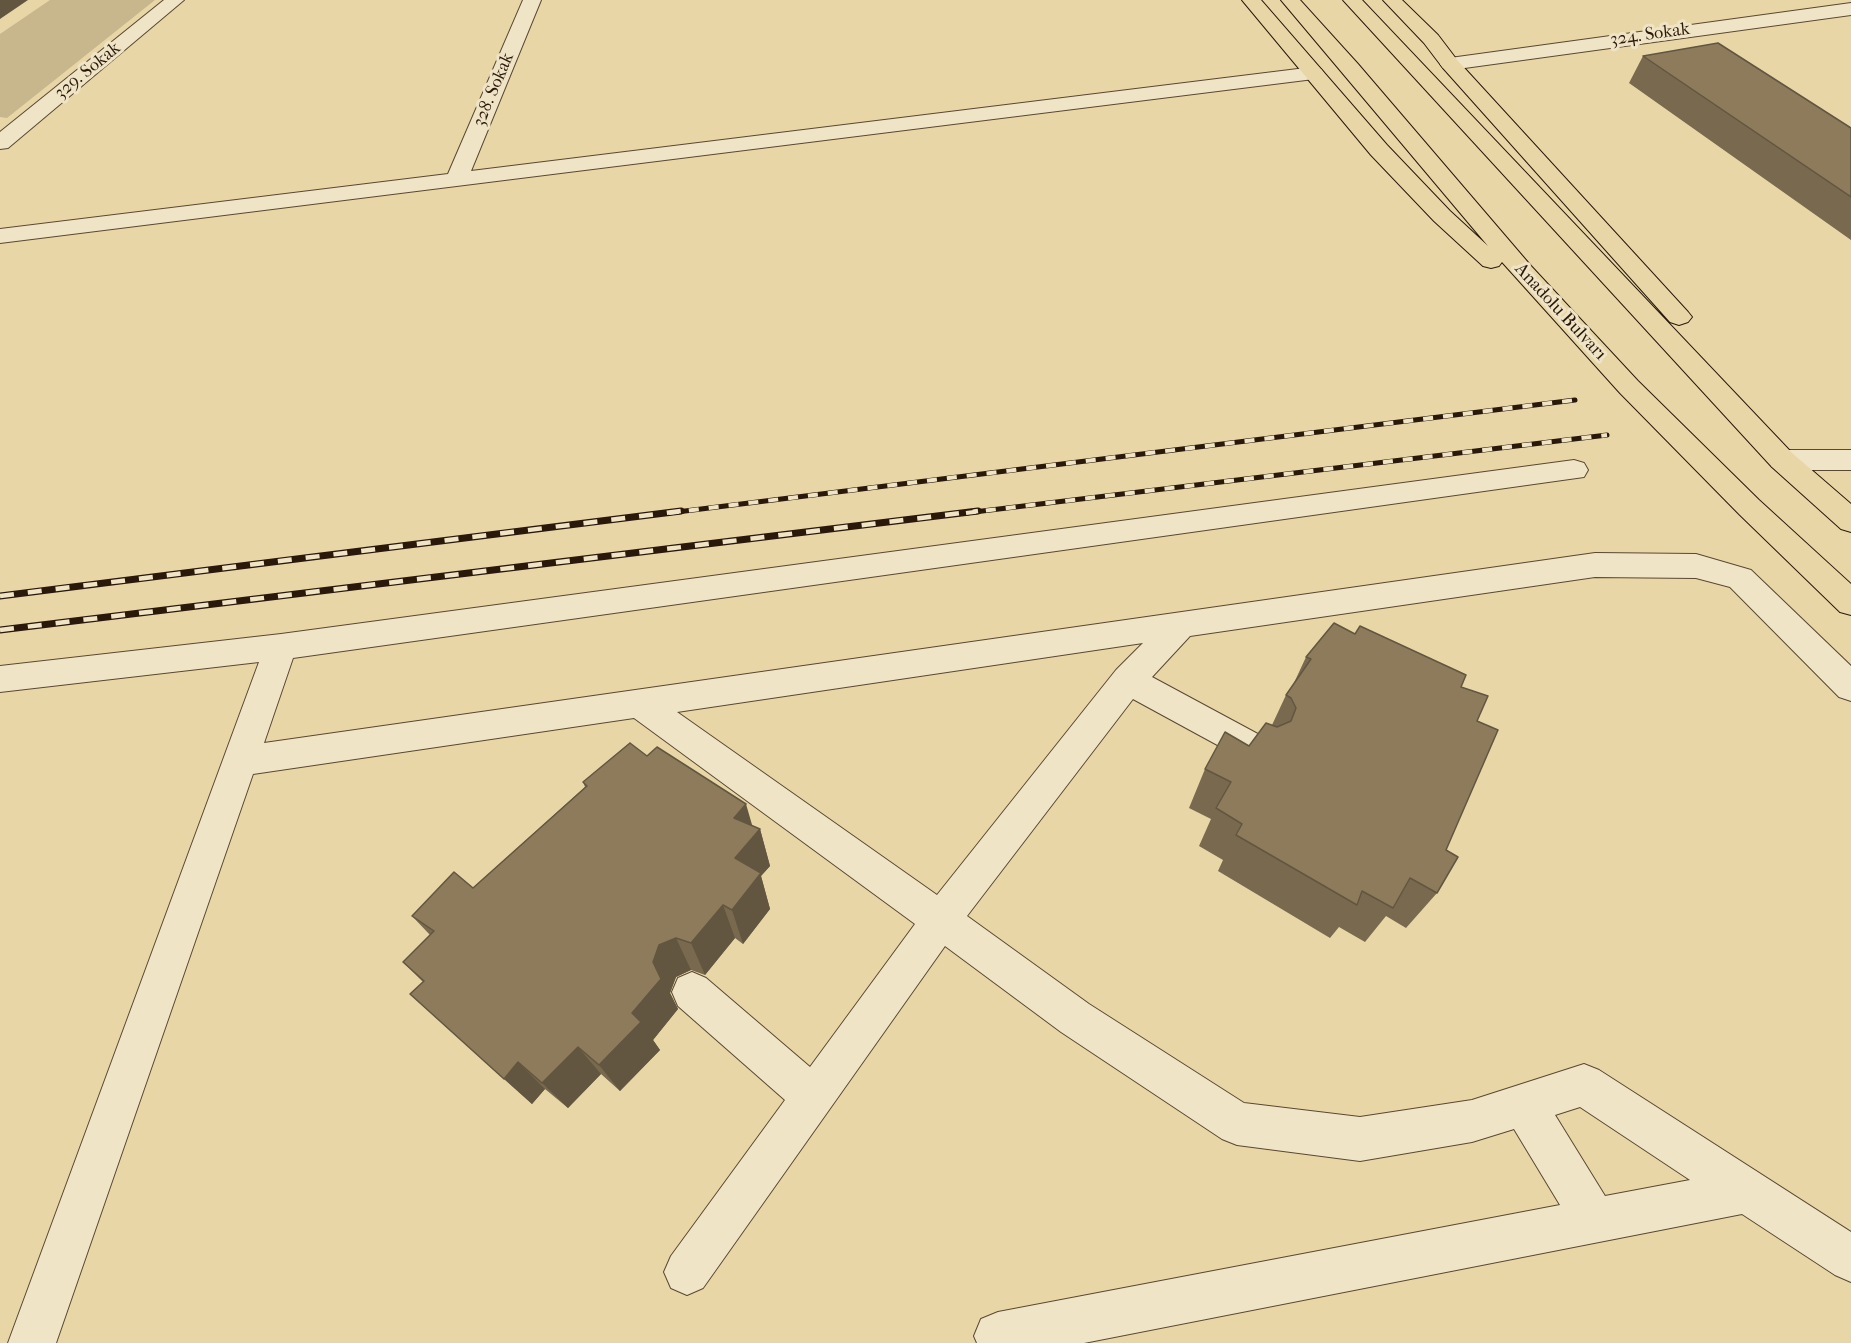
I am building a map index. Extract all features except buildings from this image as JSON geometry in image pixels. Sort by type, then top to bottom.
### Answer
[{"type":"main road","points":[[1251,0],[1379,150],[1442,216],[1629,387]]},
{"type":"main road","name":"Anadolu Bulvarı","points":[[1290,0],[1372,92],[1522,272],[1629,387],[1749,507],[1851,603]]},
{"type":"main road","points":[[1352,0],[1782,460],[1851,521]]},
{"type":"main road","points":[[1392,0],[1431,39],[1450,64],[1693,333],[1694,364]]},
{"type":"street","name":"329. Sokak","points":[[0,142],[175,0]]},
{"type":"street","name":"328. Sokak","points":[[456,180],[532,0]]},
{"type":"street","name":"324. Sokak","points":[[1450,64],[1851,9]]},
{"type":"street","points":[[0,236],[1314,73]]},
{"type":"street","points":[[1782,460],[1851,460]]},
{"type":"street","points":[[0,679],[281,647],[1574,470]]},
{"type":"street","points":[[240,761],[1595,565],[1696,566],[1740,578],[1851,687]]},
{"type":"street","points":[[687,1272],[941,920],[1128,680],[1181,625]]},
{"type":"street","points":[[32,1343],[281,647]]},
{"type":"street","points":[[1128,680],[1257,750]]},
{"type":"street","points":[[639,703],[1075,1018],[1237,1124],[1360,1139],[1472,1121],[1584,1085],[1851,1259]]},
{"type":"street","points":[[692,992],[813,1097]]},
{"type":"street","points":[[1524,1105],[1595,1221]]},
{"type":"street","points":[[998,1336],[1747,1191]]},
{"type":"shaded area","points":[[50,0],[155,0],[7,118],[0,117],[0,34]]},
{"type":"railway","points":[[669,513],[1575,400]]},
{"type":"railway","points":[[966,513],[1607,435]]},
{"type":"railway","points":[[0,596],[681,511]]},
{"type":"railway","points":[[0,630],[978,511]]}]
